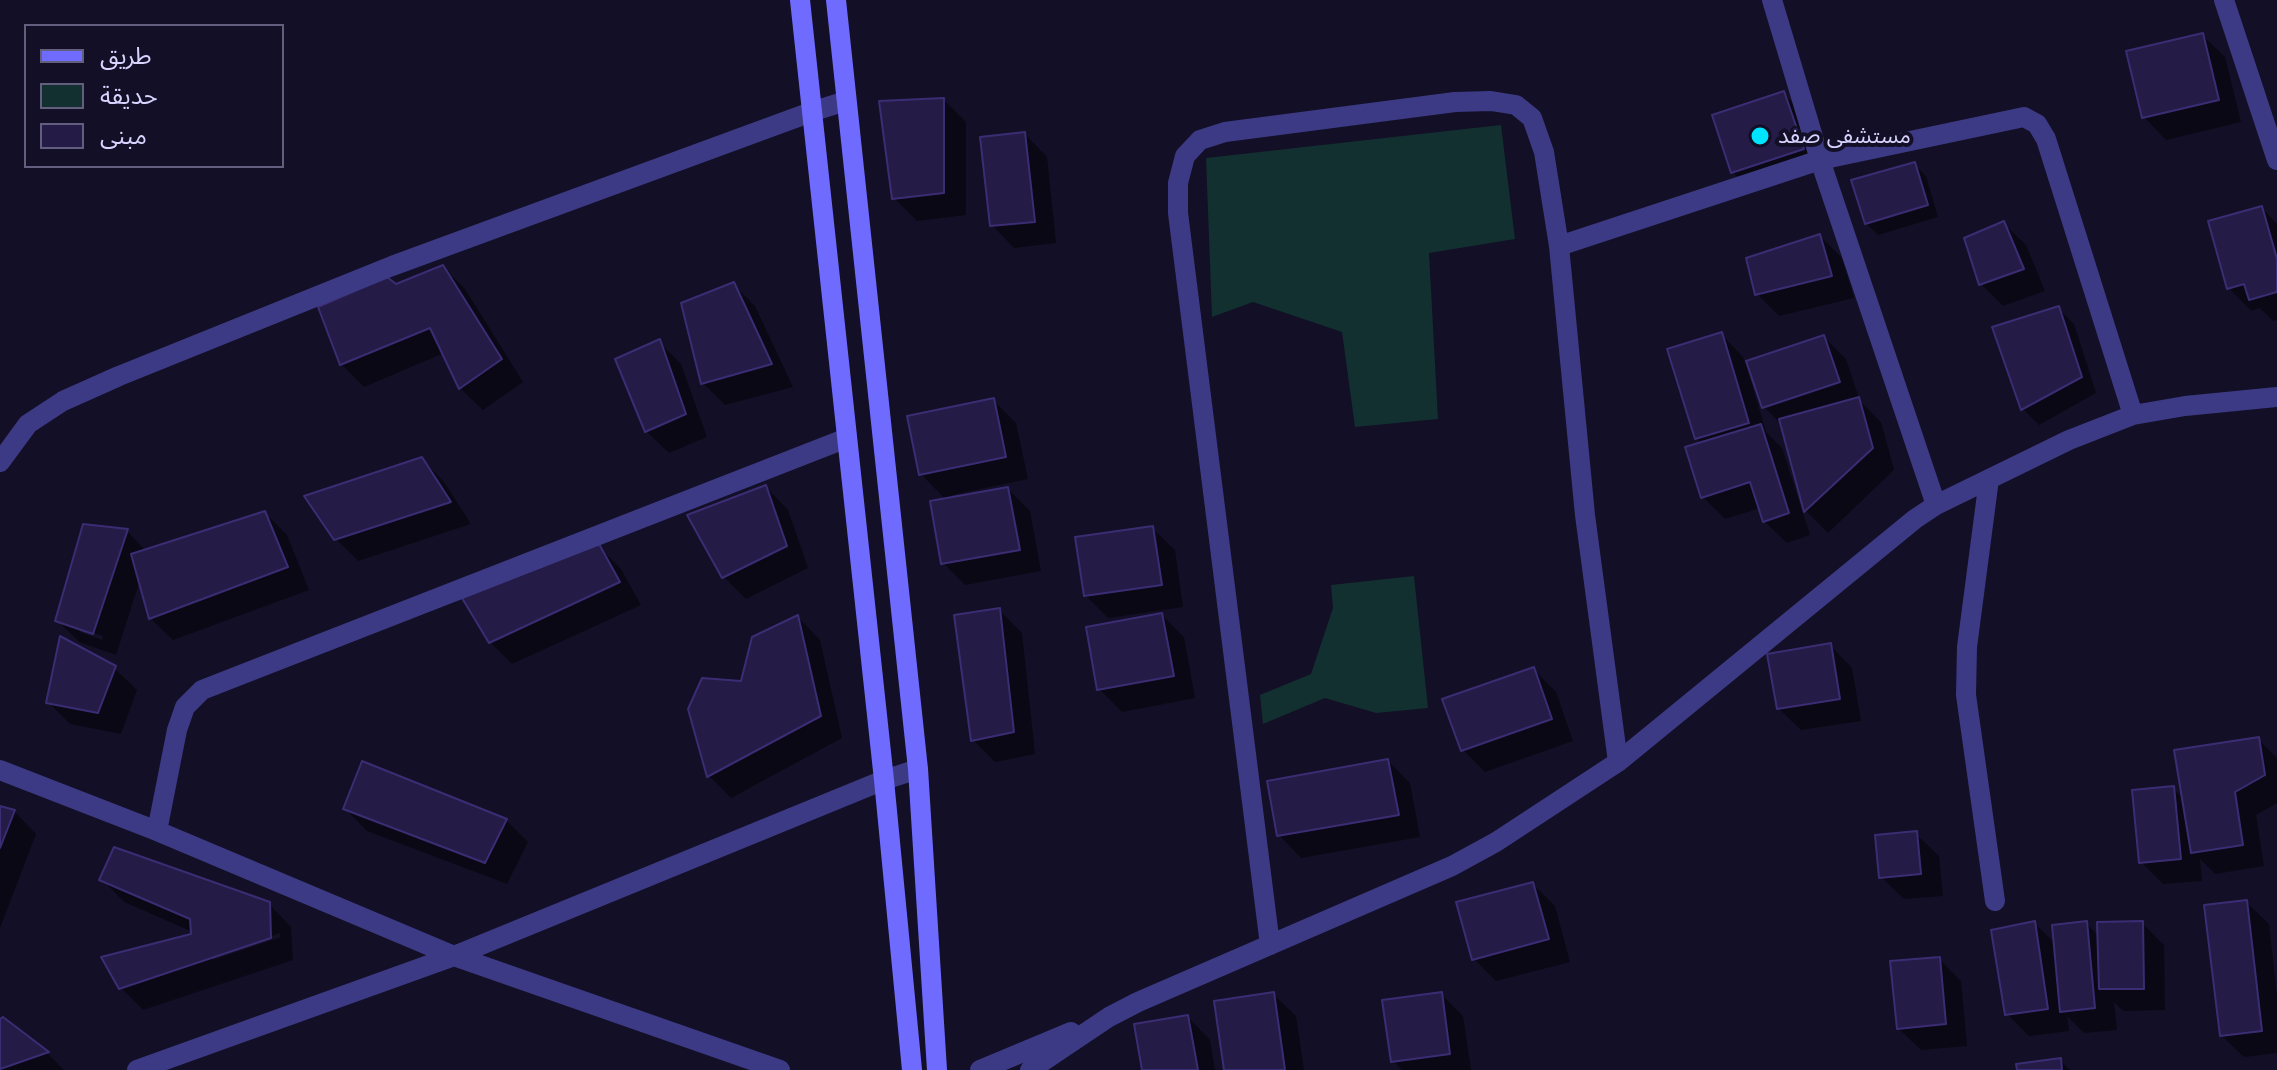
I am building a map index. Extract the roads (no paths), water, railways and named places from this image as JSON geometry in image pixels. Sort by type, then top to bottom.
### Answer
[{"type":"main road","points":[[800,0],[912,1070]]},
{"type":"main road","points":[[836,0],[918,769],[937,1070]]},
{"type":"street","points":[[1772,0],[1820,160],[1936,505]]},
{"type":"street","points":[[2224,0],[2277,160]]},
{"type":"street","points":[[0,462],[28,424],[63,401],[119,376],[392,266],[846,101]]},
{"type":"street","points":[[1270,945],[1178,213],[1178,183],[1185,156],[1200,140],[1225,132],[1455,102],[1491,101],[1516,105],[1532,118],[1544,152],[1559,246],[1585,515],[1618,762]]},
{"type":"street","points":[[1559,246],[1820,160],[2024,117],[2037,124],[2046,139],[2133,415]]},
{"type":"street","points":[[980,1070],[1109,1017],[1452,866],[1496,842],[1618,762],[1936,505],[2069,440],[2133,415],[2185,406],[2277,397]]},
{"type":"street","points":[[157,831],[177,730],[185,707],[202,690],[847,438]]},
{"type":"street","points":[[1989,479],[1967,647],[1966,695],[1995,901]]},
{"type":"street","points":[[137,1070],[454,956],[884,780],[918,769]]},
{"type":"street","points":[[0,770],[157,831],[454,956],[780,1070]]},
{"type":"street","points":[[1030,1070],[1109,1017]]},
{"type":"place","name":"مستشفى صفد","points":[[1760,136]]}]
